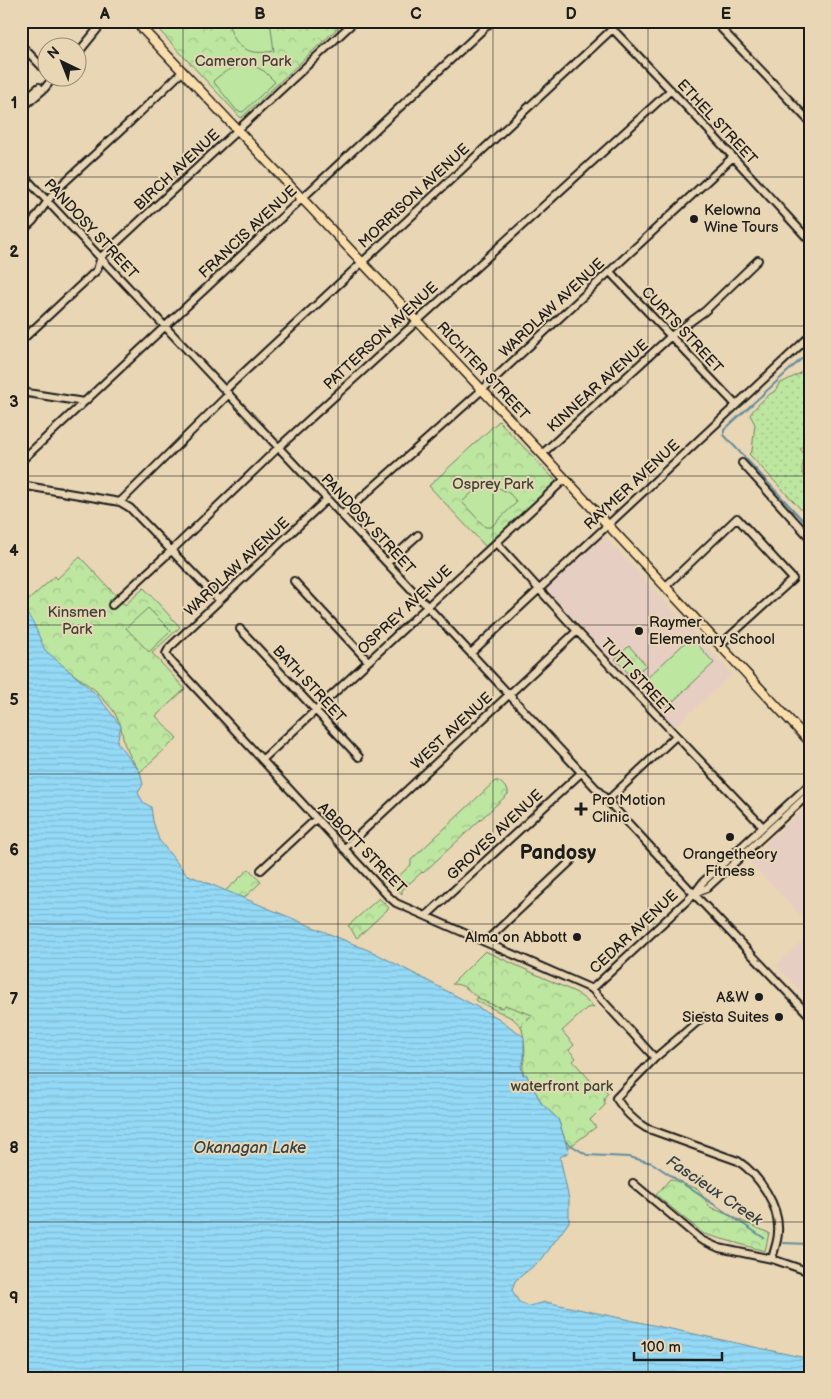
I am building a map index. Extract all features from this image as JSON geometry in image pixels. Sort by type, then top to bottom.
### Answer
[{"type":"main road","name":"RICHTER STREET","points":[[135,21],[608,524],[810,742]]},
{"type":"street","points":[[88,41],[104,21]]},
{"type":"street","name":"BIRCH AVENUE","points":[[21,341],[96,270],[101,257],[355,21]]},
{"type":"street","name":"FRANCIS AVENUE","points":[[21,461],[492,21]]},
{"type":"street","name":"ETHEL STREET","points":[[605,21],[807,233],[810,241]]},
{"type":"street","name":"MORRISON AVENUE","points":[[120,502],[227,392],[362,262],[621,21]]},
{"type":"street","points":[[714,21],[810,122]]},
{"type":"street","points":[[21,45],[38,63]]},
{"type":"street","points":[[21,232],[33,221],[56,190],[183,72]]},
{"type":"street","points":[[21,102],[39,88]]},
{"type":"street","points":[[21,109],[45,88]]},
{"type":"street","name":"PATTERSON AVENUE","points":[[112,606],[279,447],[670,90]]},
{"type":"street","name":"WARDLAW AVENUE","points":[[342,515],[482,390],[733,157]]},
{"type":"street","name":"PANDOSY STREET","points":[[21,173],[810,1016]]},
{"type":"street","name":"KINNEAR AVENUE","points":[[542,454],[671,336],[705,311],[758,260]]},
{"type":"street","name":"CURTS STREET","points":[[610,272],[736,405]]},
{"type":"street","name":"RAYMER AVENUE","points":[[471,653],[810,336]]},
{"type":"street","points":[[21,392],[84,402]]},
{"type":"street","points":[[742,464],[810,538]]},
{"type":"street","name":"OSPREY AVENUE","points":[[262,760],[564,479]]},
{"type":"street","points":[[21,485],[120,502],[130,508],[220,600]]},
{"type":"street","name":"WARDLAW AVENUE","points":[[166,654],[169,648],[327,499]]},
{"type":"street","points":[[666,586],[737,518],[793,578],[720,645]]},
{"type":"street","points":[[387,563],[418,535]]},
{"type":"street","name":"TUTT STREET","points":[[497,543],[577,631],[762,826]]},
{"type":"street","points":[[294,581],[368,661]]},
{"type":"street","name":"BATH STREET","points":[[240,629],[359,757]]},
{"type":"street","name":"WEST AVENUE","points":[[344,850],[577,631]]},
{"type":"street","name":"ABBOTT STREET","points":[[166,654],[344,850],[396,903],[592,989]]},
{"type":"street","points":[[608,800],[676,736]]},
{"type":"street","name":"GROVES AVENUE","points":[[426,916],[582,772]]},
{"type":"street","points":[[694,894],[703,882],[762,826],[810,784]]},
{"type":"street","points":[[694,894],[707,888],[810,793]]},
{"type":"street","points":[[261,870],[316,819]]},
{"type":"street","points":[[484,942],[571,860]]},
{"type":"street","name":"CEDAR AVENUE","points":[[592,989],[694,894]]},
{"type":"street","points":[[592,989],[655,1058]]},
{"type":"street","points":[[703,1017],[655,1058],[616,1098],[627,1114],[635,1122],[646,1128],[738,1161],[747,1167],[766,1191],[777,1216],[778,1232],[772,1259]]},
{"type":"street","points":[[633,1183],[701,1240],[719,1248],[772,1259],[810,1272]]},
{"type":"shaded area","name":"Raymer Elementary School","points":[[604,536],[732,674],[674,727],[546,589]]},
{"type":"shaded area","points":[[810,803],[810,925],[748,860]]},
{"type":"shaded area","points":[[810,934],[810,1001],[776,965]]},
{"type":"green space","name":"Cameron Park","points":[[168,21],[345,21],[241,118],[159,30]]},
{"type":"green space","points":[[228,21],[270,21],[274,51],[256,52],[243,48],[234,38]]},
{"type":"green space","points":[[252,65],[264,71],[275,82],[243,112],[237,111],[213,81],[231,69]]},
{"type":"green space","points":[[810,361],[810,438],[800,449],[809,457],[802,466],[802,469],[804,476],[810,482],[810,519],[749,454],[752,451],[755,424],[750,415],[765,398],[775,391],[779,384],[799,374]]},
{"type":"green space","name":"Osprey Park","points":[[499,421],[557,482],[487,548],[429,486]]},
{"type":"green space","points":[[493,485],[509,493],[517,502],[491,527],[485,527],[462,502],[477,488]]},
{"type":"green space","name":"Kinsmen Park","points":[[80,557],[125,605],[144,588],[180,627],[152,653],[185,689],[156,716],[177,738],[140,772],[124,743],[120,723],[113,710],[95,690],[42,651],[21,607],[55,576],[57,579]]},
{"type":"green space","points":[[148,608],[171,631],[149,652],[126,628]]},
{"type":"green space","points":[[691,637],[714,663],[667,707],[644,681]]},
{"type":"green space","points":[[629,646],[646,665],[633,678],[615,659]]},
{"type":"green space","points":[[495,781],[499,781],[508,790],[508,794],[402,890],[402,894],[388,881],[393,881],[411,865],[411,860]]},
{"type":"green space","points":[[249,869],[261,882],[244,898],[224,892]]},
{"type":"green space","points":[[379,898],[389,908],[357,938],[348,926]]},
{"type":"green space","name":"waterfront park","points":[[485,951],[577,993],[594,1007],[587,1008],[562,1031],[574,1045],[569,1050],[576,1058],[573,1061],[598,1089],[603,1088],[608,1093],[604,1098],[605,1105],[590,1120],[596,1127],[568,1148],[558,1119],[542,1104],[526,1074],[524,1076],[525,1047],[521,1026],[532,1015],[505,1005],[503,1008],[490,1004],[463,986],[452,984]]},
{"type":"green space","points":[[515,994],[547,1008],[521,1026],[512,1018],[475,1000],[477,997],[501,1008]]},
{"type":"green space","points":[[670,1179],[698,1189],[710,1207],[769,1233],[765,1251],[704,1234],[656,1195]]},
{"type":"water","name":"Okanagan Lake","points":[[21,606],[33,622],[45,650],[96,694],[121,726],[117,742],[140,772],[143,784],[138,793],[143,802],[151,807],[159,840],[186,874],[375,953],[498,1018],[524,1037],[524,1060],[521,1066],[523,1075],[526,1074],[542,1104],[558,1119],[569,1152],[560,1157],[569,1200],[569,1222],[542,1259],[515,1281],[512,1290],[519,1302],[529,1306],[546,1302],[810,1359],[810,1378],[21,1378]]},
{"type":"waterway","points":[[810,351],[724,430],[724,435],[810,528]]},
{"type":"waterway","name":"Fascieux Creek","points":[[566,1142],[587,1155],[629,1157],[652,1163],[764,1238]]},
{"type":"waterway","name":"Fascieux Creek","points":[[783,1243],[810,1244]]},
{"type":"place","name":"Kelowna Wine Tours","points":[[694,219]]},
{"type":"place","name":"Raymer Elementary School","points":[[639,631]]},
{"type":"place","name":"Pro Motion Clinic","points":[[581,809]]},
{"type":"place","name":"Orangetheory Fitness","points":[[730,837]]},
{"type":"place","name":"Alma on Abbott","points":[[577,937]]},
{"type":"place","name":"A&W","points":[[759,997]]},
{"type":"place","name":"Siesta Suites","points":[[779,1017]]},
{"type":"district","name":"Pandosy","points":[[558,853]]}]
